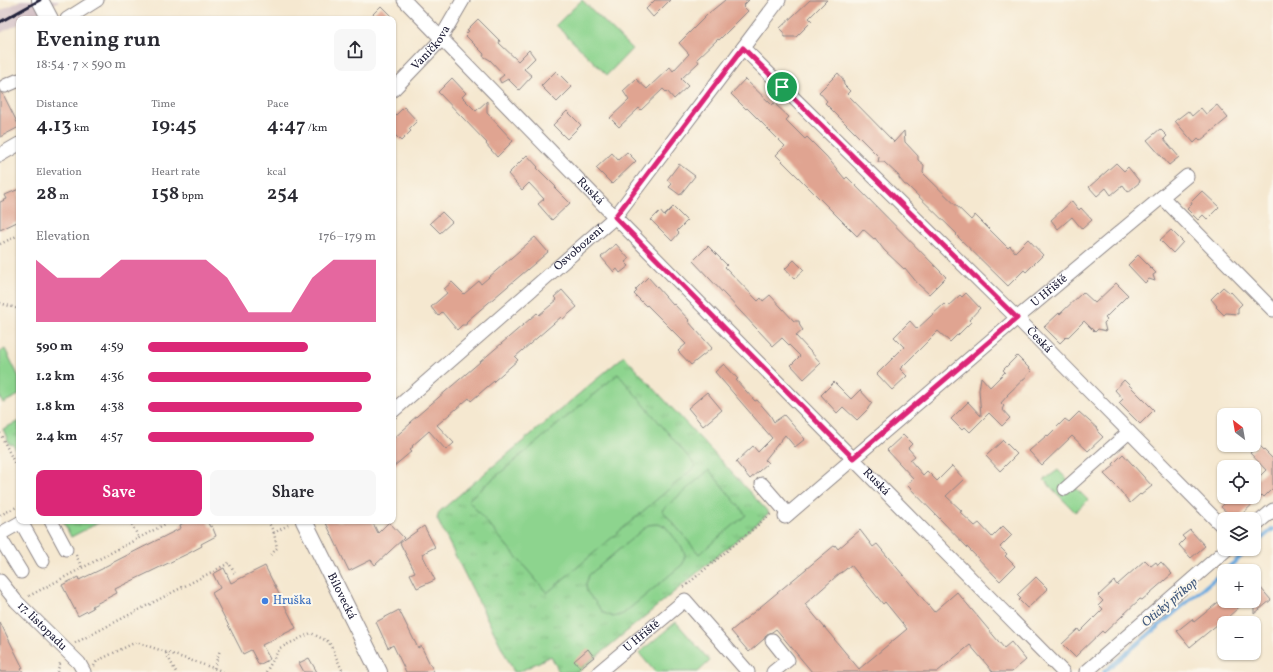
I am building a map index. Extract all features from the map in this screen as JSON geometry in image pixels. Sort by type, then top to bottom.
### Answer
[{"type":"main road","points":[[40,0],[48,16]]},
{"type":"main road","name":"Bílovecká","points":[[305,524],[379,672]]},
{"type":"street","points":[[72,16],[97,0]]},
{"type":"street","name":"Ruská","points":[[404,0],[615,217],[1063,672]]},
{"type":"street","name":"Vaníčkova","points":[[396,87],[430,52],[441,38],[463,0]]},
{"type":"street","name":"Osvobození","points":[[396,408],[615,217],[779,0]]},
{"type":"street","name":"Česká","points":[[743,48],[1017,318],[1217,521]]},
{"type":"street","points":[[5,86],[16,81]]},
{"type":"street","points":[[0,154],[16,146]]},
{"type":"street","name":"U Hřiště","points":[[762,484],[787,515],[1017,318],[1187,176]]},
{"type":"street","points":[[1162,196],[1273,310]]},
{"type":"street","points":[[1065,489],[1129,432]]},
{"type":"street","points":[[1261,520],[1273,510]]},
{"type":"street","points":[[0,534],[18,524]]},
{"type":"street","points":[[23,524],[43,561]]},
{"type":"street","points":[[53,524],[66,549]]},
{"type":"street","points":[[0,538],[21,572]]},
{"type":"street","points":[[1086,672],[1219,556]]},
{"type":"street","name":"17. listopadu","points":[[0,581],[16,601],[89,671]]},
{"type":"street","name":"U Hřiště","points":[[599,672],[685,600],[748,672]]},
{"type":"street","points":[[772,640],[788,660],[773,672]]},
{"type":"path","points":[[0,244],[16,236]]},
{"type":"path","points":[[0,303],[16,309]]},
{"type":"path","points":[[0,433],[16,464]]},
{"type":"path","points":[[0,515],[16,507]]},
{"type":"path","points":[[132,524],[139,538]]},
{"type":"path","points":[[28,596],[165,524]]},
{"type":"path","points":[[270,524],[274,533],[277,548],[271,555]]},
{"type":"path","points":[[274,533],[288,525]]},
{"type":"path","points":[[58,672],[65,648],[229,563],[235,574]]},
{"type":"path","points":[[266,672],[280,648],[311,633],[329,642],[343,672]]},
{"type":"path","points":[[89,671],[97,661],[136,642],[225,672]]},
{"type":"path","points":[[214,668],[220,650]]},
{"type":"path","points":[[166,652],[176,672]]},
{"type":"shaded area","points":[[22,0],[60,0],[33,16],[16,16],[16,25],[0,33],[0,11]]},
{"type":"green space","points":[[582,0],[632,49],[607,75],[556,25]]},
{"type":"green space","points":[[5,349],[16,371],[16,396],[3,403],[0,397],[0,352]]},
{"type":"green space","points":[[624,356],[769,513],[578,672],[559,672],[551,656],[519,672],[514,672],[437,519],[439,512]]},
{"type":"green space","points":[[618,374],[696,466],[547,593],[468,500]]},
{"type":"green space","points":[[16,422],[16,450],[13,444],[10,445],[3,429]]},
{"type":"green space","points":[[709,470],[746,515],[699,554],[662,510]]},
{"type":"green space","points":[[1058,470],[1088,500],[1075,512],[1044,480]]},
{"type":"green space","points":[[64,524],[96,524],[71,537]]},
{"type":"green space","points":[[657,524],[665,526],[682,547],[685,555],[683,564],[623,614],[613,617],[604,613],[587,592],[586,584],[589,575],[648,525]]},
{"type":"green space","points":[[676,622],[710,661],[698,672],[655,672],[639,653]]},
{"type":"building","points":[[655,0],[670,0],[653,17],[646,9]]},
{"type":"building","points":[[725,0],[749,0],[743,6],[748,11],[719,40],[718,39],[697,59],[699,62],[681,79],[688,86],[674,99],[667,91],[666,92],[663,89],[641,110],[639,108],[619,127],[610,118],[629,100],[623,91],[636,79],[647,89],[670,67],[673,71],[689,54],[679,43],[709,13]]},
{"type":"building","points":[[810,0],[827,0],[809,18],[812,21],[796,37],[784,37],[784,32],[780,28]]},
{"type":"building","points":[[381,6],[391,16],[371,16]]},
{"type":"building","points":[[478,19],[500,41],[499,43],[518,61],[529,50],[535,58],[524,69],[532,76],[519,90],[508,79],[501,83],[499,79],[504,75],[490,60],[483,56],[484,54],[465,35],[469,31],[467,30]]},
{"type":"building","points":[[556,71],[572,87],[557,102],[541,86]]},
{"type":"building","points":[[838,73],[843,79],[844,85],[850,91],[847,94],[894,142],[904,131],[905,142],[918,156],[918,160],[924,165],[923,173],[971,220],[975,215],[1008,248],[1010,246],[1015,252],[1028,239],[1043,255],[1026,272],[1024,270],[1008,286],[956,235],[957,234],[907,185],[905,185],[899,176],[884,162],[878,162],[879,157],[825,103],[827,101],[819,92]]},
{"type":"building","points":[[452,78],[466,93],[462,97],[476,111],[487,101],[487,113],[513,141],[497,157],[486,144],[487,143],[438,92]]},
{"type":"building","points":[[745,79],[772,105],[774,103],[789,117],[786,120],[805,139],[807,137],[827,157],[845,179],[847,177],[946,277],[929,294],[918,284],[905,268],[904,269],[884,250],[875,238],[874,239],[863,229],[857,236],[776,155],[785,146],[731,94]]},
{"type":"building","points":[[0,92],[3,94],[16,120],[16,129],[0,137]]},
{"type":"building","points":[[1217,105],[1228,118],[1200,141],[1198,139],[1194,143],[1175,121],[1188,111],[1192,116],[1201,108],[1206,114]]},
{"type":"building","points":[[404,107],[417,121],[409,129],[411,131],[401,141],[396,136],[396,115]]},
{"type":"building","points":[[567,111],[581,125],[567,139],[553,125]]},
{"type":"building","points":[[1160,129],[1167,136],[1164,139],[1179,157],[1169,165],[1147,140]]},
{"type":"building","points":[[627,152],[636,161],[612,184],[596,168],[612,153],[618,160]]},
{"type":"building","points":[[527,155],[538,167],[537,168],[570,203],[552,220],[538,204],[544,199],[529,183],[522,190],[508,174]]},
{"type":"building","points":[[1116,163],[1124,171],[1128,167],[1140,182],[1128,192],[1123,185],[1111,195],[1106,188],[1097,196],[1089,187]]},
{"type":"building","points":[[679,164],[695,176],[680,195],[669,187],[672,184],[667,180]]},
{"type":"building","points":[[16,190],[16,222],[0,230],[0,202],[7,199],[5,195]]},
{"type":"building","points":[[1202,191],[1219,207],[1207,219],[1203,215],[1198,220],[1187,209],[1192,204],[1191,202]]},
{"type":"building","points":[[1072,201],[1079,210],[1081,208],[1092,220],[1082,229],[1072,217],[1058,229],[1051,220]]},
{"type":"building","points":[[673,207],[687,221],[677,231],[679,233],[672,241],[651,220],[660,211],[664,216]]},
{"type":"building","points":[[442,212],[452,222],[440,233],[430,223]]},
{"type":"building","points":[[1171,230],[1183,242],[1173,253],[1160,240]]},
{"type":"building","points":[[535,237],[548,252],[467,321],[466,325],[462,325],[457,330],[442,312],[438,316],[431,307],[447,293],[444,289],[452,282],[464,294],[479,281],[481,284]]},
{"type":"building","points":[[616,244],[629,259],[625,262],[629,266],[620,273],[617,269],[614,272],[601,257]]},
{"type":"building","points":[[708,246],[727,265],[725,267],[758,301],[761,298],[763,301],[770,295],[794,321],[799,321],[803,330],[796,336],[821,363],[804,379],[791,365],[800,356],[782,338],[773,346],[693,261]]},
{"type":"building","points":[[1138,255],[1156,273],[1153,275],[1155,281],[1149,279],[1145,283],[1128,265]]},
{"type":"building","points":[[794,260],[804,270],[794,279],[785,269]]},
{"type":"building","points":[[648,277],[673,305],[674,304],[689,320],[688,321],[712,348],[691,365],[678,351],[686,344],[634,294],[637,291],[635,290]]},
{"type":"building","points":[[1116,283],[1128,295],[1105,318],[1107,320],[1104,323],[1106,331],[1098,329],[1095,332],[1084,321],[1060,343],[1044,327],[1083,292],[1095,303]]},
{"type":"building","points":[[1223,287],[1230,293],[1231,292],[1242,304],[1238,308],[1238,314],[1226,313],[1224,315],[1211,299]]},
{"type":"building","points":[[562,290],[577,307],[563,319],[561,317],[515,357],[518,360],[471,401],[469,398],[437,425],[454,443],[446,450],[429,431],[412,446],[413,447],[410,449],[412,451],[396,464],[396,436],[411,423],[410,422],[537,313],[539,315],[557,300],[554,297]]},
{"type":"building","points":[[966,293],[980,308],[969,320],[971,322],[950,342],[938,331],[900,369],[907,376],[892,390],[877,374],[904,347],[894,337],[910,321],[917,329],[944,304],[947,307],[960,295],[962,297]]},
{"type":"building","points":[[1017,356],[1032,371],[1007,395],[1001,403],[1004,406],[1002,409],[1010,418],[1002,426],[989,413],[970,432],[965,427],[962,430],[951,419],[968,402],[981,416],[979,390],[981,377],[990,387],[1005,372],[1003,370]]},
{"type":"building","points":[[724,364],[738,379],[736,380],[770,415],[774,422],[784,415],[805,439],[795,447],[785,435],[765,460],[768,463],[750,479],[736,462],[753,446],[758,452],[772,438],[715,372]]},
{"type":"building","points":[[1124,380],[1154,410],[1140,424],[1119,403],[1123,399],[1115,390]]},
{"type":"building","points":[[834,382],[851,399],[860,390],[872,403],[857,420],[843,407],[837,413],[821,395]]},
{"type":"building","points":[[707,392],[722,410],[703,426],[688,408]]},
{"type":"building","points":[[1079,412],[1099,430],[1098,432],[1103,437],[1088,451],[1072,436],[1042,465],[1029,451],[1047,435],[1048,436],[1065,419],[1069,422]]},
{"type":"building","points":[[903,435],[912,444],[908,448],[915,456],[910,460],[923,475],[927,471],[937,481],[952,466],[964,479],[946,496],[975,526],[979,523],[992,537],[1003,526],[1012,535],[1000,547],[1007,554],[1005,556],[1015,566],[1000,581],[907,485],[913,478],[887,450]]},
{"type":"building","points":[[1003,440],[1017,454],[1000,471],[986,456]]},
{"type":"building","points":[[1261,447],[1273,459],[1273,488],[1264,497],[1262,495],[1261,496],[1261,475],[1266,470],[1261,465],[1261,460],[1257,460],[1250,453],[1261,452]]},
{"type":"building","points":[[1123,454],[1152,486],[1130,503],[1104,474],[1114,466],[1113,464]]},
{"type":"building","points":[[1224,504],[1253,504],[1244,512],[1226,512],[1221,507]]},
{"type":"building","points":[[208,524],[210,527],[212,526],[216,536],[201,544],[202,546],[189,553],[115,589],[117,593],[92,606],[93,608],[78,616],[62,585],[78,577],[79,580],[104,568],[181,528],[180,525]]},
{"type":"building","points":[[326,524],[374,524],[378,533],[387,524],[391,524],[404,538],[375,565],[371,560],[349,571]]},
{"type":"building","points":[[424,526],[435,547],[422,554],[435,580],[417,588],[410,574],[415,572],[400,543]]},
{"type":"building","points":[[860,530],[873,547],[877,544],[934,612],[957,592],[1004,648],[1011,642],[1026,660],[1012,672],[993,672],[970,645],[937,672],[812,672],[776,629],[767,634],[764,639],[749,652],[731,631],[835,545],[838,549]],"holes":[[[851,565],[883,604],[885,602],[907,629],[859,669],[805,604]]]},
{"type":"building","points":[[1190,530],[1205,546],[1191,558],[1179,545],[1185,539],[1182,536]]},
{"type":"building","points":[[1145,560],[1151,566],[1156,562],[1158,565],[1161,562],[1172,574],[1142,600],[1140,599],[1104,633],[1102,631],[1075,657],[1062,644],[1078,629],[1080,632],[1103,609],[1099,605],[1103,601],[1098,596],[1114,581],[1117,585]]},
{"type":"building","points":[[265,566],[296,628],[262,645],[270,659],[259,665],[251,650],[243,654],[212,593],[220,588],[213,574],[224,568],[231,583]]},
{"type":"building","points":[[1036,577],[1048,589],[1027,608],[1019,600],[1021,599],[1017,595]]},
{"type":"building","points":[[1261,588],[1271,600],[1254,614],[1254,608],[1261,608]]},
{"type":"building","points":[[1217,603],[1217,608],[1238,608],[1229,616],[1217,616],[1217,625],[1190,647],[1177,631],[1192,619],[1194,622]]},
{"type":"building","points":[[399,610],[418,648],[421,646],[434,672],[406,672],[393,645],[388,648],[376,622]]},
{"type":"building","points":[[0,622],[23,668],[21,669],[23,672],[0,672]]},
{"type":"building","points":[[588,649],[594,657],[580,668],[574,661]]},
{"type":"building","points":[[309,658],[317,672],[304,672],[299,663]]},
{"type":"waterway","name":"Otický příkop","points":[[1261,539],[1273,529]]},
{"type":"waterway","name":"Otický příkop","points":[[1104,672],[1242,556]]},
{"type":"railway","points":[[0,22],[40,0]]},
{"type":"place","name":"Hruška","points":[[265,601]]},
{"type":"route","points":[[743,48],[782,87],[1017,318],[853,458],[615,217],[743,48]]}]
